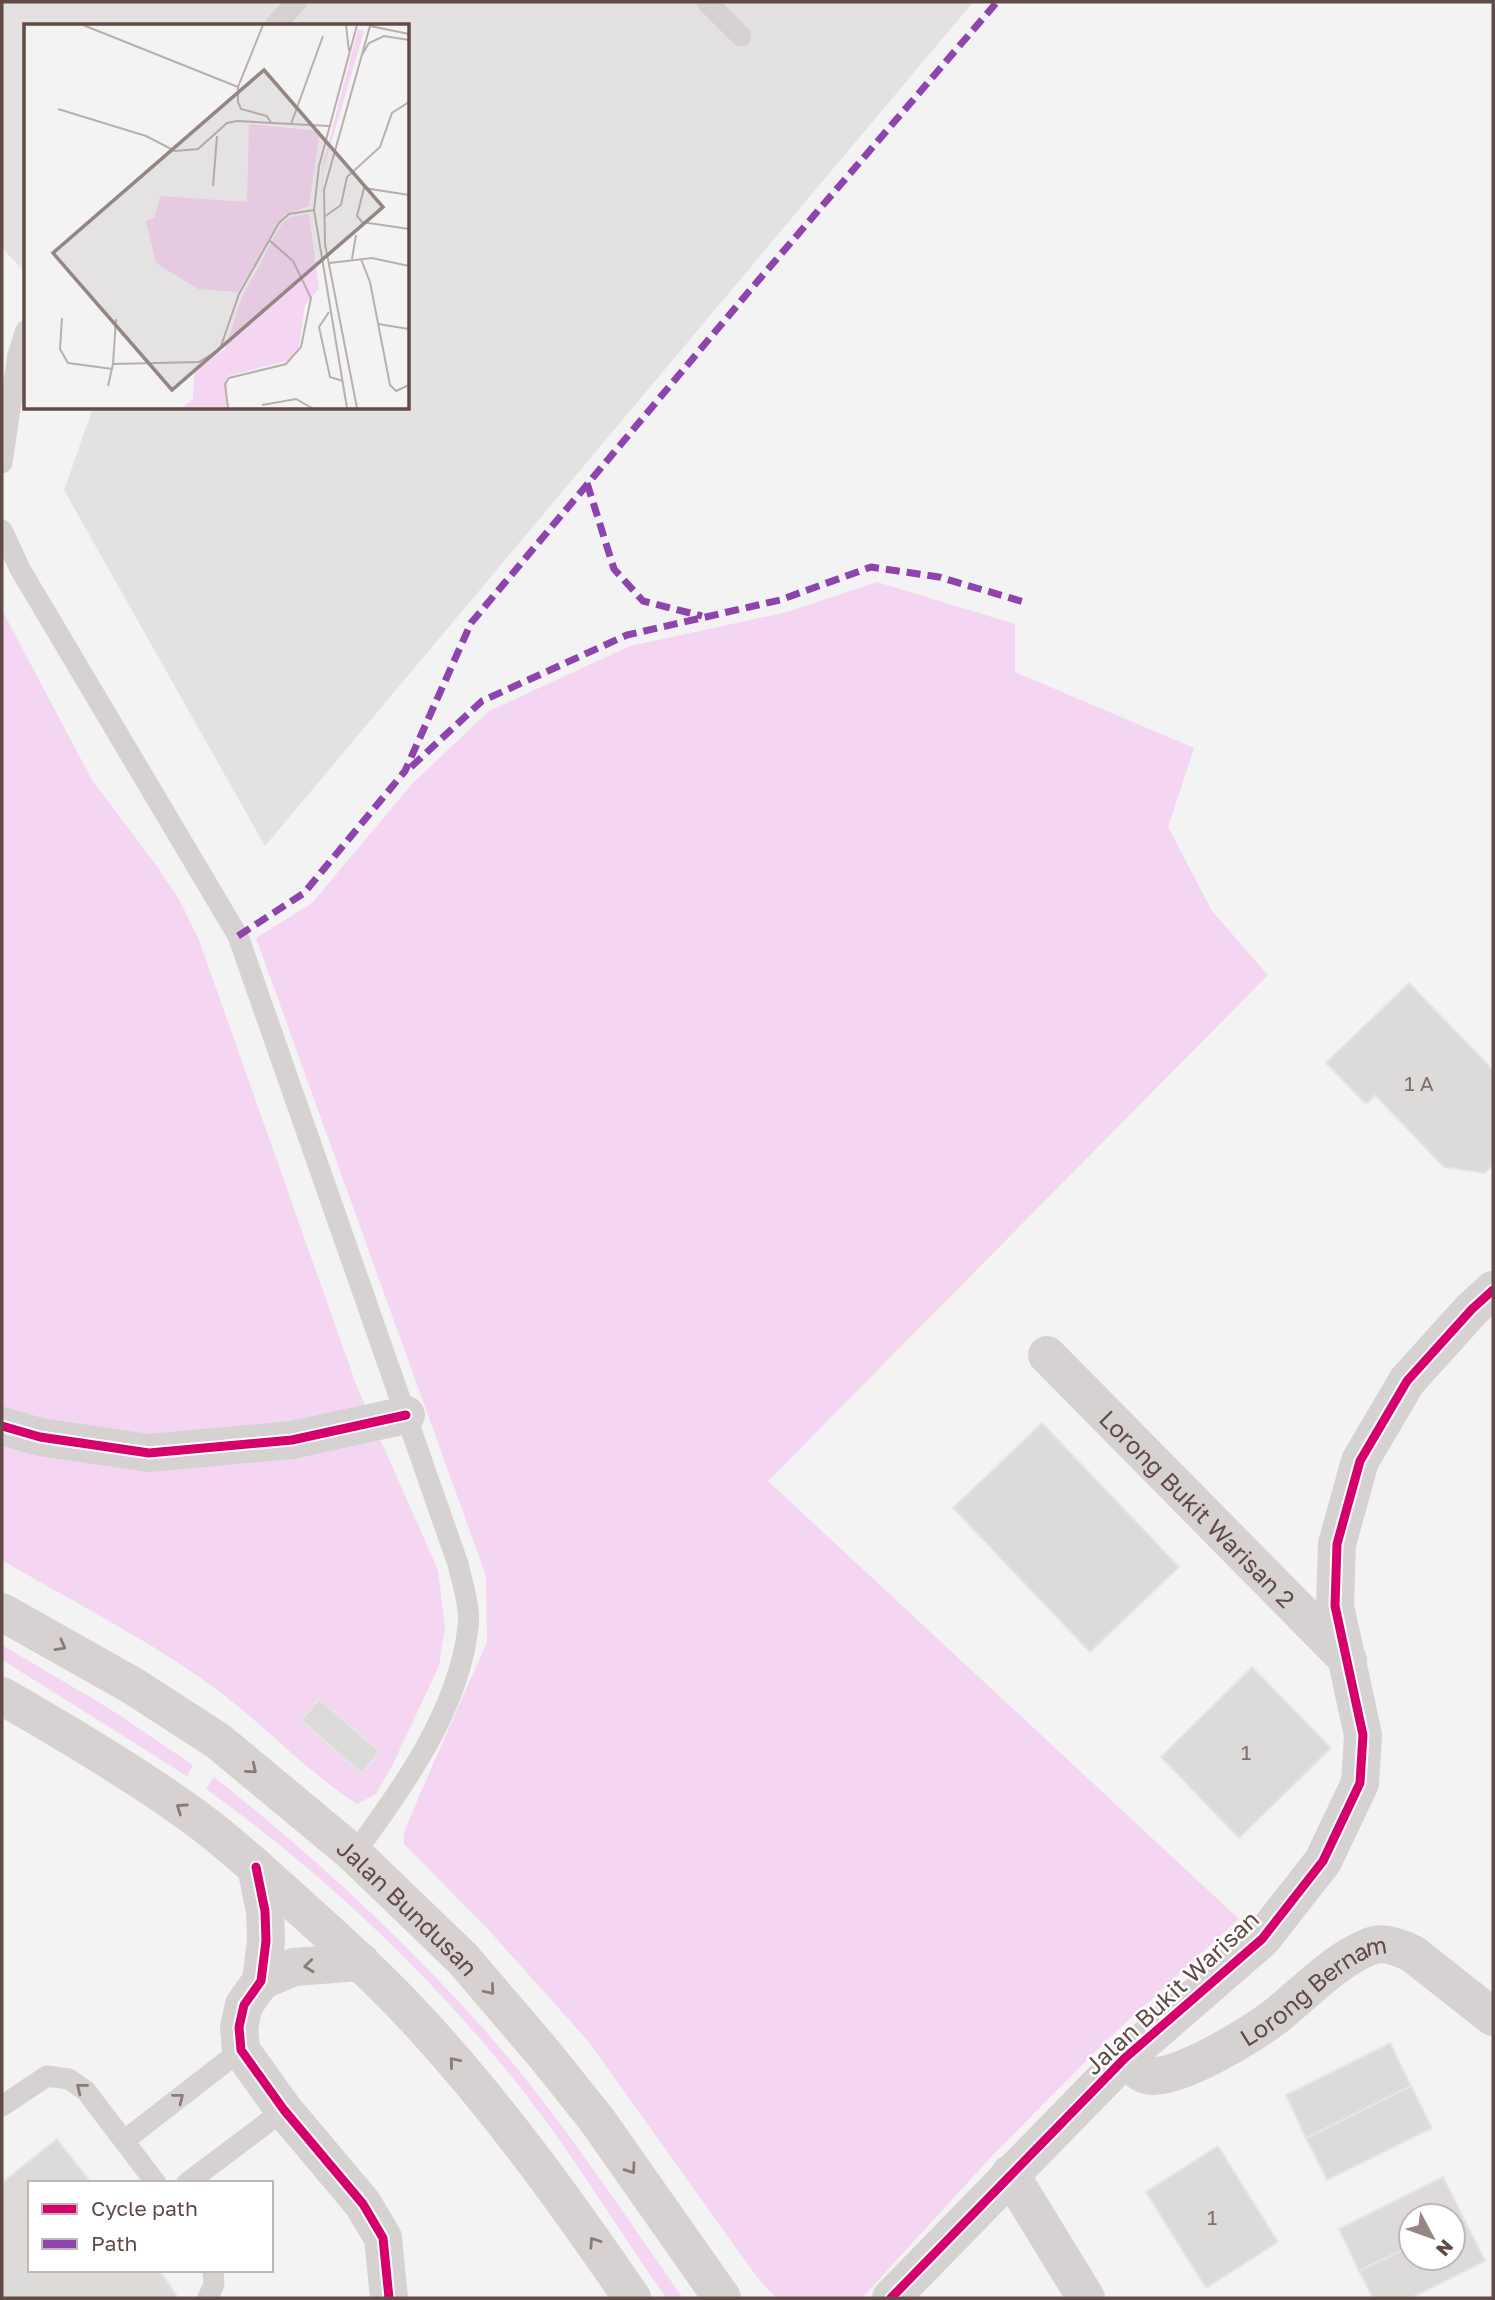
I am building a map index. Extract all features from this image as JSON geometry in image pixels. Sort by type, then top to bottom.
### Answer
[{"type":"main road","name":"Jalan Bundusan","points":[[2,1612],[133,1686],[218,1741],[354,1854],[463,1959],[545,2055],[597,2120],[722,2298]]},
{"type":"main road","points":[[2,1696],[84,1743],[184,1809],[256,1867],[361,1962],[422,2025],[495,2110],[568,2205],[632,2298]]},
{"type":"street","name":"Jalan Bukit Warisan","points":[[891,2298],[1125,2057],[1262,1940],[1322,1861],[1360,1783],[1363,1735],[1335,1606],[1337,1544],[1360,1461],[1407,1381],[1472,1309],[1493,1290]]},
{"type":"street","name":"Lorong Bukit Warisan 2","points":[[1047,1354],[1349,1661]]},
{"type":"street","points":[[2,1426],[40,1437],[149,1453],[292,1440],[406,1415]]},
{"type":"street","points":[[256,1867],[265,1911],[266,1941],[261,1981],[244,2005],[239,2026],[241,2050],[284,2110],[363,2204],[383,2238],[389,2298]]},
{"type":"street","name":"Lorong Bernam","points":[[1125,2057],[1144,2075],[1168,2076],[1187,2069],[1272,2019],[1338,1965],[1373,1945],[1399,1946],[1413,1954],[1493,2017]]},
{"type":"street","points":[[261,1981],[294,1968],[361,1962]]},
{"type":"street","points":[[1010,2174],[1086,2298]]},
{"type":"lane","points":[[277,24],[296,2]]},
{"type":"lane","points":[[707,2],[741,36]]},
{"type":"lane","points":[[2,463],[18,355],[24,336]]},
{"type":"lane","points":[[2,530],[20,569],[238,936],[458,1564],[469,1625],[458,1678],[407,1780],[354,1854]]},
{"type":"lane","points":[[125,2140],[241,2050]]},
{"type":"lane","points":[[2,2106],[47,2076],[69,2079],[86,2091],[155,2181]]},
{"type":"lane","points":[[190,2181],[284,2110]]},
{"type":"lane","points":[[208,2298],[214,2284],[213,2272]]},
{"type":"shaded area","points":[[2,2],[973,2],[265,846],[64,490],[92,410],[410,410],[410,24],[24,24],[24,271],[2,248]]},
{"type":"shaded area","points":[[877,582],[1015,624],[1015,672],[1194,748],[1168,827],[1212,911],[1268,975],[768,1481],[1239,1919],[1108,2039],[991,2157],[862,2298],[776,2298],[757,2277],[588,2041],[485,1926],[404,1844],[404,1833],[419,1796],[487,1642],[486,1576],[256,938],[312,903],[412,784],[489,711],[630,646],[787,612]]},
{"type":"shaded area","points":[[2,610],[92,780],[156,865],[180,901],[199,940],[357,1387],[438,1570],[445,1627],[439,1666],[376,1794],[357,1804],[322,1779],[242,1709],[199,1677],[144,1641],[2,1560]]},
{"type":"shaded area","points":[[2,1645],[110,1709],[193,1765],[187,1776],[2,1660]]},
{"type":"shaded area","points":[[214,1777],[285,1835],[353,1896],[418,1959],[481,2026],[561,2125],[683,2298],[666,2298],[553,2131],[478,2036],[393,1946],[348,1904],[302,1863],[206,1789]]},
{"type":"building","points":[[1409,983],[1493,1070],[1493,1165],[1485,1173],[1444,1167],[1375,1095],[1366,1104],[1326,1063]]},
{"type":"building","points":[[1042,1423],[1179,1567],[1090,1652],[953,1508]]},
{"type":"building","points":[[1252,1667],[1331,1748],[1239,1838],[1161,1757]]},
{"type":"building","points":[[319,1699],[380,1752],[361,1773],[301,1720]]},
{"type":"building","points":[[1390,2043],[1411,2086],[1306,2138],[1286,2095]]},
{"type":"building","points":[[1411,2086],[1432,2128],[1327,2180],[1306,2138]]},
{"type":"building","points":[[57,2139],[89,2181],[28,2181],[28,2272],[160,2272],[178,2298],[2,2298],[2,2183]]},
{"type":"building","points":[[1218,2146],[1278,2242],[1206,2288],[1146,2192]]},
{"type":"building","points":[[1443,2177],[1456,2202],[1397,2202],[1397,2253],[1359,2271],[1339,2229]]},
{"type":"building","points":[[1467,2225],[1485,2261],[1467,2270]]},
{"type":"building","points":[[1397,2253],[1397,2272],[1463,2272],[1411,2298],[1373,2298],[1359,2271]]},
{"type":"marked path","points":[[238,936],[304,893],[405,771],[471,623],[751,289],[997,2]]},
{"type":"marked path","points":[[587,483],[614,569],[643,601],[702,616]]},
{"type":"marked path","points":[[411,767],[482,701],[627,635],[780,600],[871,567],[939,577],[1024,602]]},
{"type":"cycle path","points":[[891,2298],[1125,2058],[1262,1939],[1323,1861],[1360,1783],[1363,1735],[1335,1606],[1337,1544],[1360,1461],[1407,1381],[1472,1309],[1493,1290]]},
{"type":"cycle path","points":[[2,1426],[40,1437],[149,1453],[292,1440],[406,1415]]},
{"type":"cycle path","points":[[256,1867],[265,1911],[266,1941],[261,1981],[244,2005],[239,2027],[241,2050],[284,2110],[363,2204],[383,2238],[389,2298]]}]
